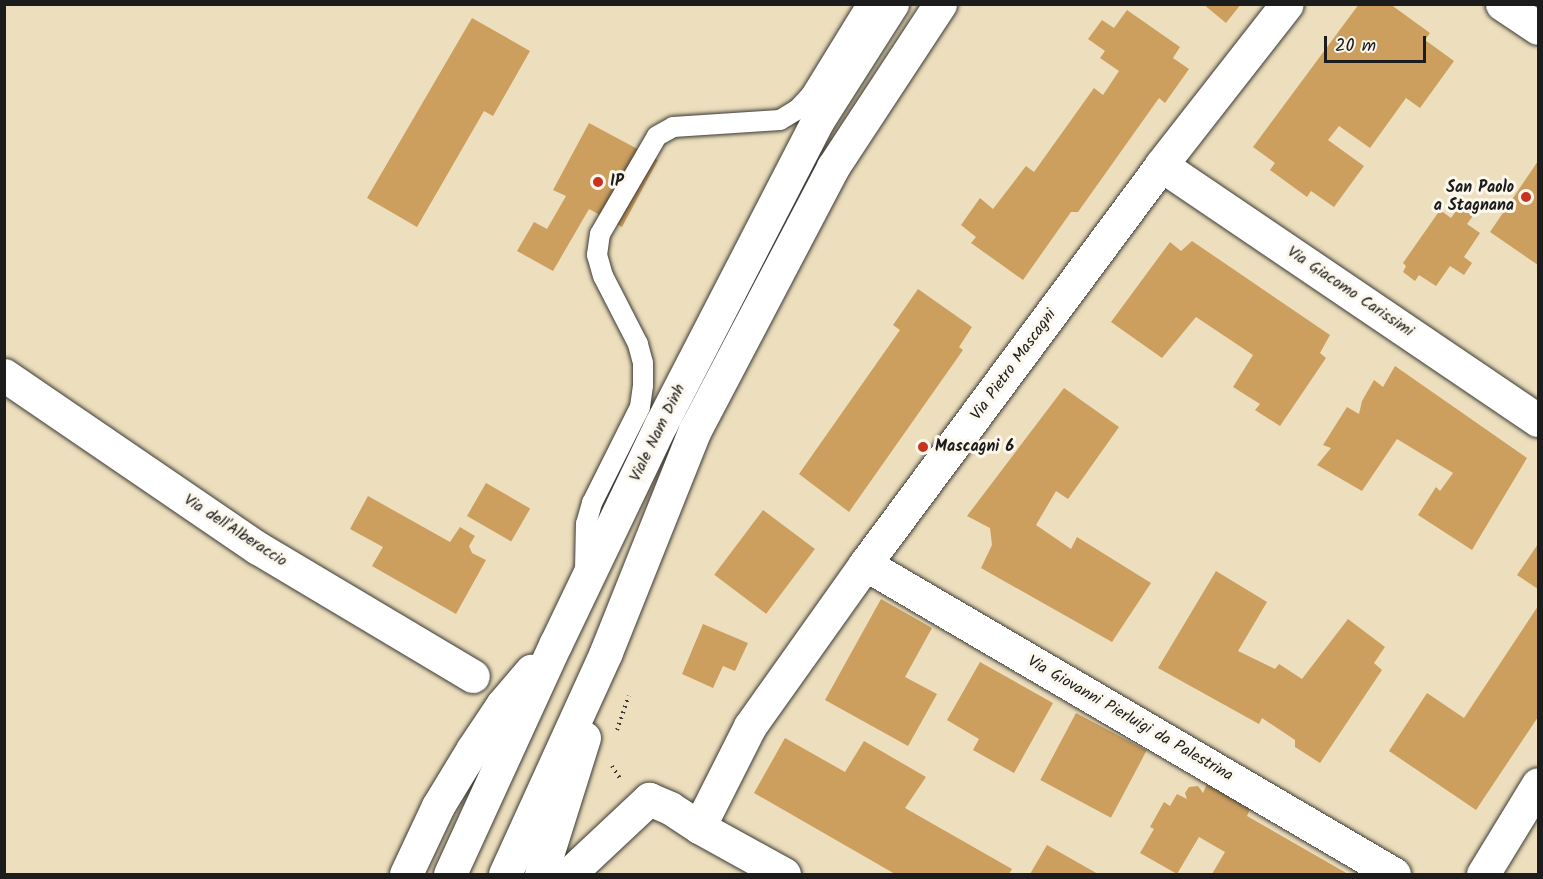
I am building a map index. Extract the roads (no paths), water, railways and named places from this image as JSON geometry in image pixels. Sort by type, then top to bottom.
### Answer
[{"type":"street","name":"Viale Nam Dinh","points":[[450,874],[556,643],[661,424],[818,120],[892,4]]},
{"type":"street","name":"Viale Nam Dinh","points":[[505,874],[606,652],[700,419],[833,167],[940,4]]},
{"type":"street","name":"Via Pietro Mascagni","points":[[699,827],[750,726],[865,564],[1161,165],[1287,4]]},
{"type":"street","points":[[1502,4],[1539,28]]},
{"type":"street","name":"Via Giacomo Carissimi","points":[[1161,165],[1539,420]]},
{"type":"street","name":"Via dell'Alberaccio","points":[[4,375],[258,548],[473,676]]},
{"type":"street","name":"Via Giovanni Pierluigi da Palestrina","points":[[865,564],[1394,874]]},
{"type":"street","points":[[406,874],[438,806],[472,750],[502,705],[556,643]]},
{"type":"street","points":[[541,874],[570,789],[606,652]]},
{"type":"street","points":[[1483,874],[1539,784]]},
{"type":"street","points":[[569,874],[649,799],[670,808],[699,827],[784,874]]},
{"type":"lane","points":[[585,584],[586,524],[592,502],[640,407],[643,385],[643,363],[638,344],[603,276],[597,255],[600,234],[657,136],[673,127],[780,120],[798,109],[812,95],[867,4]]},
{"type":"place","name":"IP","points":[[598,182]]},
{"type":"place","name":"San Paolo a Stagnana","points":[[1526,197]]},
{"type":"place","name":"Mascagni 6","points":[[923,447]]}]
